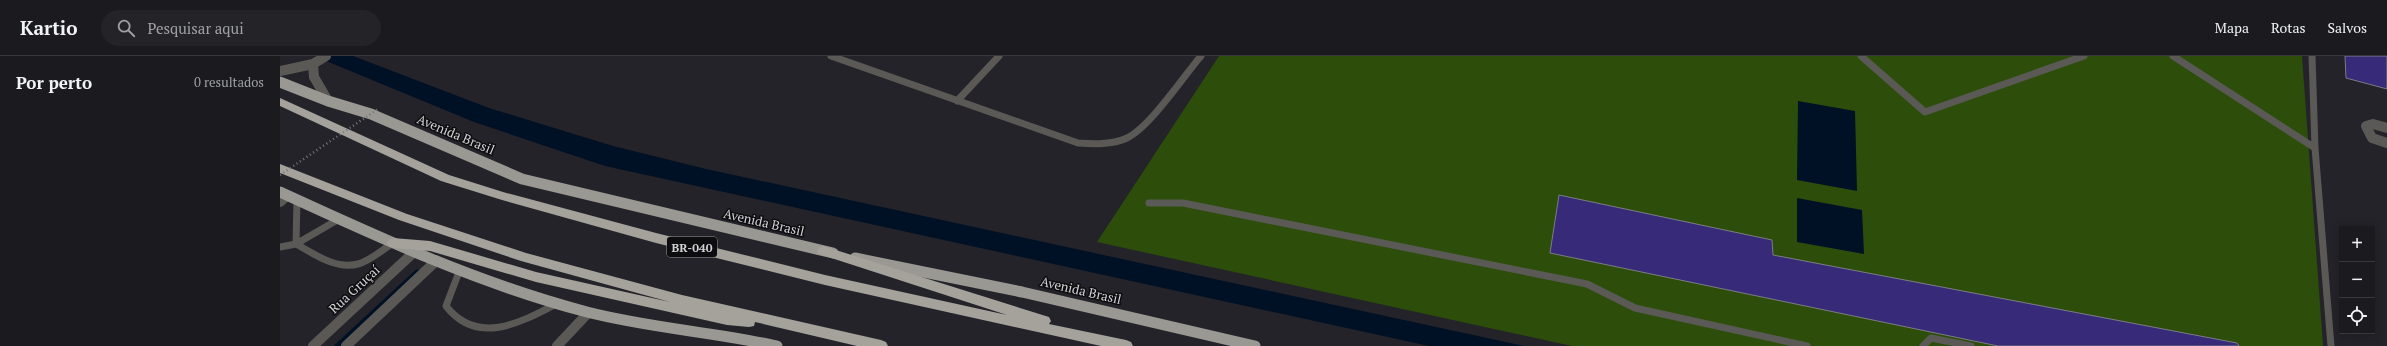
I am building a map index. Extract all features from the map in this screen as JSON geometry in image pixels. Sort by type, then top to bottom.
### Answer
[{"type":"highway","name":"Avenida Brasil","points":[[280,82],[328,101],[371,114],[529,181],[823,251],[1022,292],[1255,346]]},
{"type":"highway","name":"BR-040","points":[[280,102],[445,178],[502,196],[656,238],[825,280],[1123,345]]},
{"type":"highway","points":[[280,168],[403,217],[525,258],[682,300],[881,346]]},
{"type":"highway","points":[[286,197],[393,242],[413,253],[459,272],[556,304],[588,313],[777,346]]},
{"type":"highway","points":[[393,242],[430,246],[536,277],[727,320],[796,326]]},
{"type":"highway","points":[[823,251],[1123,345]]},
{"type":"street","points":[[280,70],[319,60]]},
{"type":"street","points":[[319,60],[314,77],[328,101]]},
{"type":"street","points":[[2387,128],[2373,124],[2366,126],[2372,138],[2387,143]]},
{"type":"street","name":"Rua Gruçaí","points":[[313,346],[413,253]]},
{"type":"street","points":[[346,346],[435,262]]},
{"type":"street","points":[[558,346],[588,313]]},
{"type":"lane","points":[[831,56],[957,102],[1078,143],[1101,144],[1128,138],[1150,117],[1201,56]]},
{"type":"lane","points":[[957,102],[999,56]]},
{"type":"lane","points":[[1861,56],[1925,112],[2084,56]]},
{"type":"lane","points":[[2173,56],[2315,148]]},
{"type":"lane","points":[[2312,56],[2315,148],[2331,346]]},
{"type":"lane","points":[[286,197],[296,244],[321,258],[344,265],[358,264],[393,242]]},
{"type":"lane","points":[[1149,203],[1183,203],[1587,284],[1635,308],[1807,346]]},
{"type":"lane","points":[[280,247],[296,244],[339,220]]},
{"type":"lane","points":[[459,272],[446,306],[451,315],[463,324],[482,330],[511,327],[556,304]]},
{"type":"lane","points":[[1924,346],[1931,338],[1971,346]]},
{"type":"path","points":[[280,175],[378,109]]},
{"type":"green space","points":[[1219,56],[2302,56],[2323,346],[1572,346],[1097,242]]},
{"type":"water","points":[[314,56],[353,56],[489,108],[613,146],[706,169],[1524,346],[1429,346],[605,166],[474,122]]},
{"type":"water","points":[[1798,101],[1855,111],[1857,191],[1797,180]]},
{"type":"water","points":[[1797,198],[1862,210],[1864,254],[1797,242]]},
{"type":"building","points":[[2345,56],[2387,56],[2387,89],[2346,78]]},
{"type":"building","points":[[1559,195],[1772,240],[1773,255],[2237,343],[2239,346],[1998,346],[1550,253]]},
{"type":"waterway","points":[[337,346],[417,272]]}]
